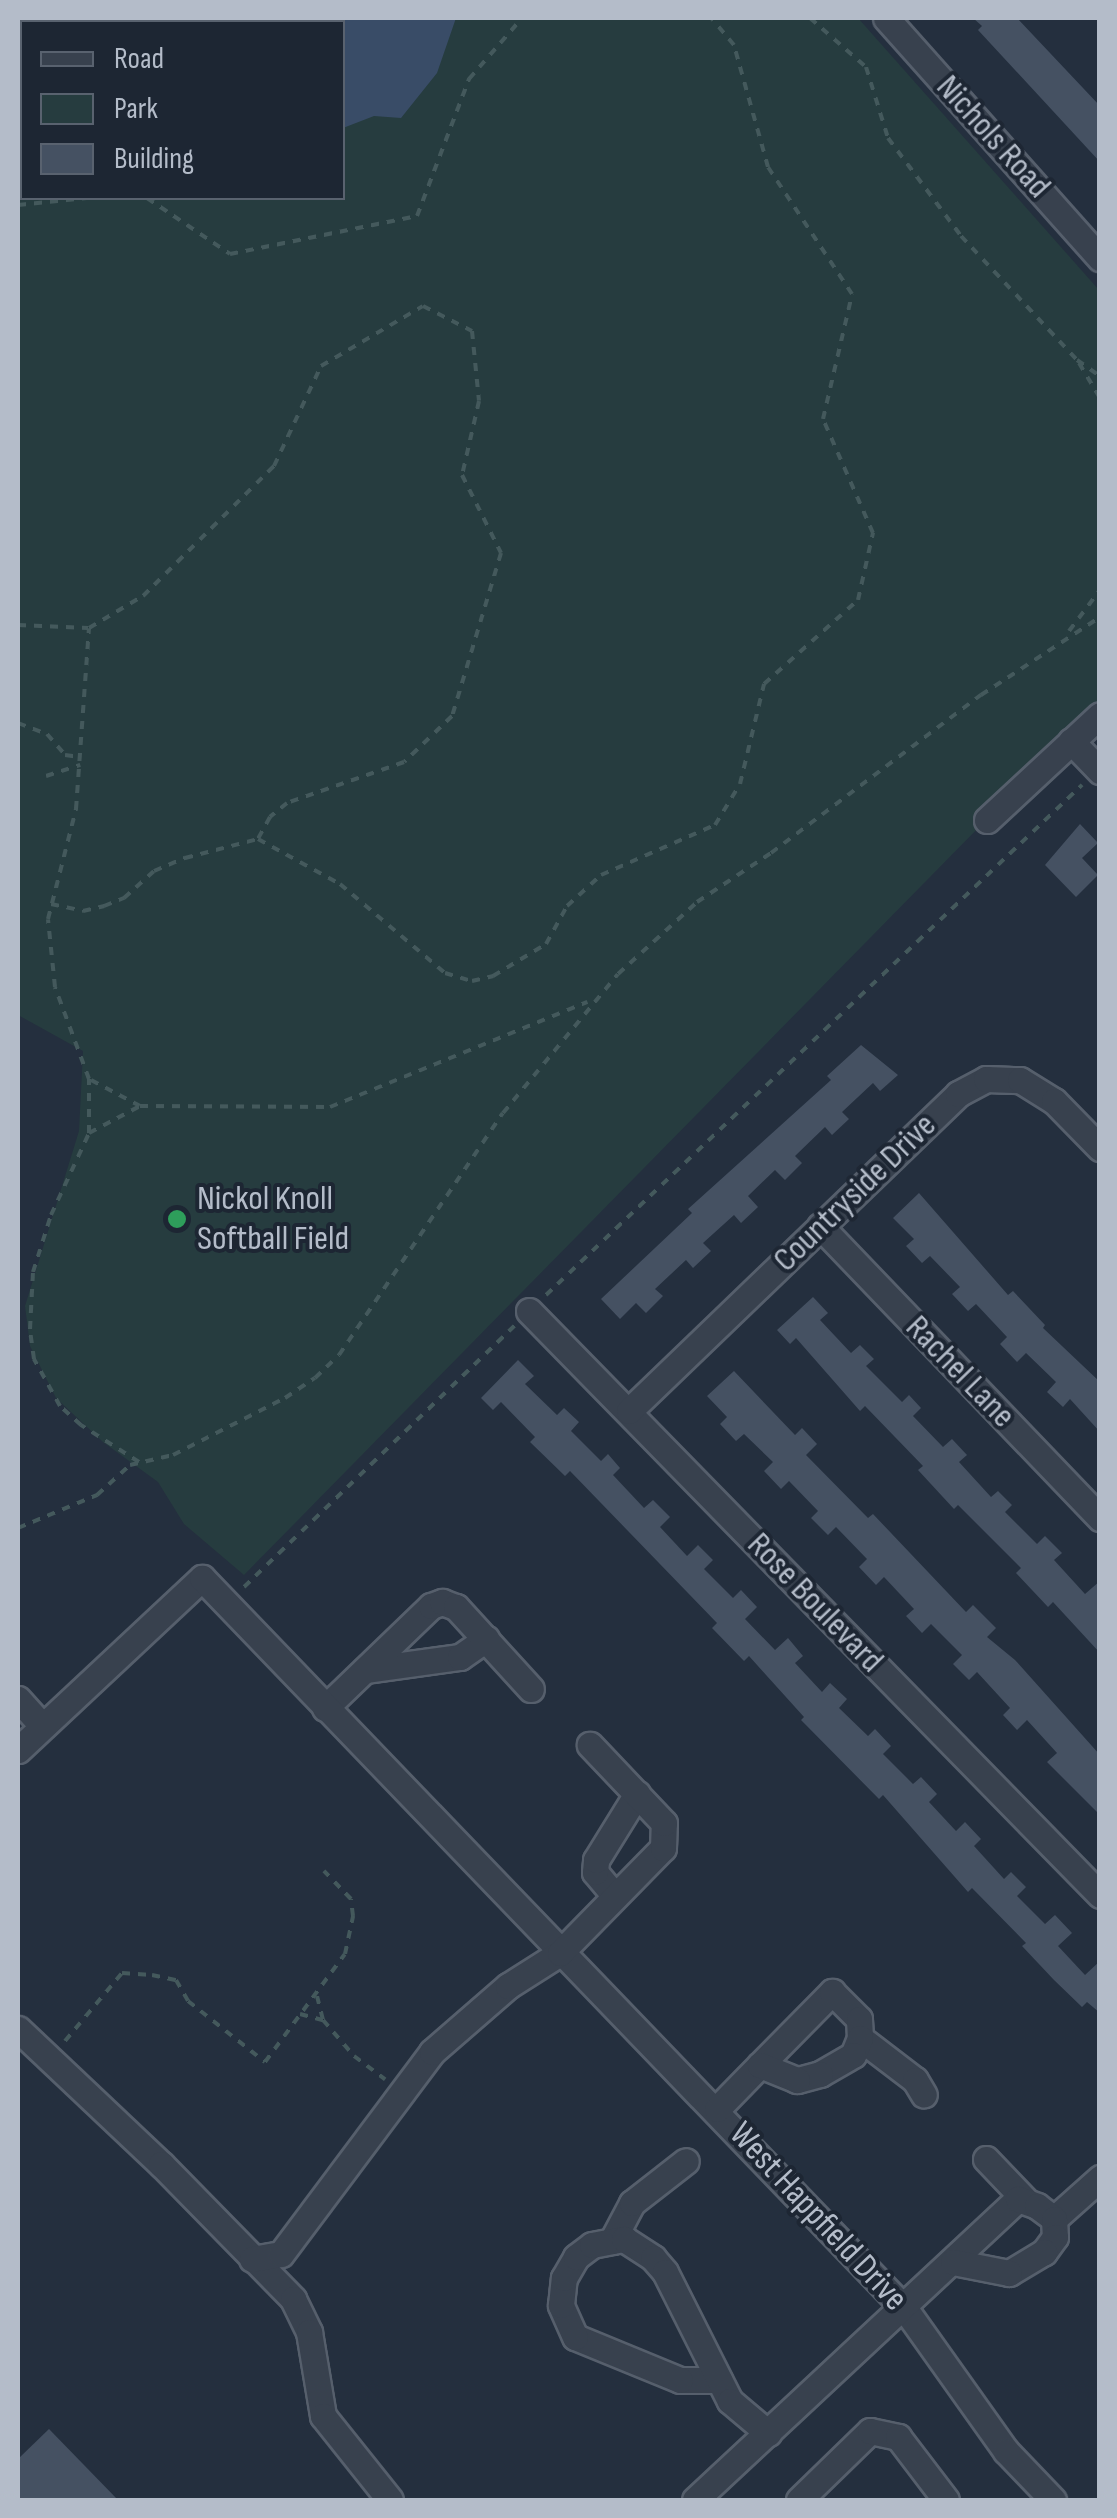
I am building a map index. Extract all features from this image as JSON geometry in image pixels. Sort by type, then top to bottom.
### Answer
[{"type":"street","name":"Nichols Road","points":[[886,18],[1100,258]]},
{"type":"street","points":[[987,820],[1100,715]]},
{"type":"street","points":[[1072,741],[1099,770]]},
{"type":"street","name":"Countryside Drive","points":[[628,1411],[958,1094],[986,1079],[1020,1080],[1054,1101],[1100,1148]]},
{"type":"street","name":"Rachel Lane","points":[[820,1226],[1100,1518]]},
{"type":"street","name":"Rose Boulevard","points":[[529,1311],[1100,1895]]},
{"type":"street","name":"West Happfield Drive","points":[[42,1726],[202,1578],[560,1954],[717,2109],[905,2309],[1006,2452],[1053,2500]]},
{"type":"street","points":[[325,1708],[431,1606],[442,1602],[456,1607],[531,1689]]},
{"type":"street","points":[[365,1670],[460,1657],[486,1638]]},
{"type":"street","points":[[18,1700],[42,1726],[18,1750]]},
{"type":"street","points":[[252,2259],[281,2254],[400,2090],[452,2033],[508,1986],[560,1954],[662,1848],[666,1837],[664,1823],[590,1745]]},
{"type":"street","points":[[616,1896],[594,1872],[596,1860],[636,1794]]},
{"type":"street","points":[[717,2109],[760,2065],[832,1992],[859,2018],[860,2038],[853,2055],[797,2080],[760,2065]]},
{"type":"street","points":[[18,2029],[162,2164],[293,2298],[309,2332],[323,2416],[390,2500]]},
{"type":"street","points":[[860,2038],[915,2080],[924,2095]]},
{"type":"street","points":[[986,2159],[1027,2202],[1054,2220]]},
{"type":"street","name":"West Happfield Drive","points":[[612,2242],[632,2203],[686,2161]]},
{"type":"street","points":[[1054,2220],[1100,2178]]},
{"type":"street","points":[[694,2500],[905,2309],[1018,2200],[1027,2202]]},
{"type":"street","points":[[953,2262],[1009,2272],[1044,2252],[1055,2237],[1054,2220]]},
{"type":"street","points":[[720,2380],[680,2380],[575,2337],[562,2305],[564,2278],[576,2256],[592,2245],[624,2239],[654,2258],[665,2272],[720,2380],[730,2401],[768,2433]]},
{"type":"street","points":[[798,2500],[870,2431],[898,2437],[946,2500]]},
{"type":"path","points":[[150,200],[230,254],[417,216],[468,80],[522,18]]},
{"type":"path","points":[[50,904],[83,910],[104,906],[124,898],[154,872],[185,858],[258,838],[340,884],[446,973],[472,981],[493,976],[546,944],[567,906],[601,875],[714,826],[740,784],[764,684],[858,600],[873,533],[823,419],[852,294],[768,167],[734,45],[711,18]]},
{"type":"path","points":[[810,18],[866,67],[888,138],[961,236],[1076,360],[1100,398]]},
{"type":"path","points":[[18,204],[64,200]]},
{"type":"path","points":[[18,625],[90,628],[142,596],[274,466],[321,366],[423,306],[472,331],[479,401],[462,475],[501,553],[452,716],[404,762],[287,803],[270,817],[258,838]]},
{"type":"path","points":[[1076,360],[1100,376]]},
{"type":"path","points":[[1066,635],[1100,590]]},
{"type":"path","points":[[18,1528],[97,1495],[139,1462],[174,1455],[284,1398],[338,1355],[502,1113],[591,1000],[697,902],[771,853],[1066,635],[1100,617]]},
{"type":"path","points":[[90,628],[76,809],[50,904],[49,948],[55,987],[89,1079],[89,1133],[51,1216],[33,1272],[34,1359],[60,1406],[81,1426],[139,1462]]},
{"type":"path","points":[[18,723],[47,734],[66,755],[80,761]]},
{"type":"path","points":[[46,776],[80,761]]},
{"type":"path","points":[[228,1605],[529,1311],[1099,770]]},
{"type":"path","points":[[89,1079],[140,1106],[330,1106],[591,1000]]},
{"type":"path","points":[[89,1133],[140,1106]]},
{"type":"path","points":[[62,2047],[122,1973],[176,1980],[188,2000],[264,2062],[344,1954],[353,1916],[350,1900],[324,1871]]},
{"type":"path","points":[[316,1996],[323,2020],[354,2056],[400,2090]]},
{"type":"path","points":[[300,2014],[323,2020]]},
{"type":"green space","points":[[858,18],[1099,290],[1099,705],[244,1575],[184,1524],[158,1482],[103,1442],[56,1398],[30,1346],[25,1306],[79,1131],[83,1051],[18,1015],[18,86],[20,83],[20,200],[345,200],[345,20],[80,20]]},
{"type":"water","points":[[456,18],[437,73],[401,118],[374,116],[345,127],[345,20],[162,20]]},
{"type":"building","points":[[973,18],[1017,18],[1100,106],[1100,162],[978,30],[982,26]]},
{"type":"building","points":[[1080,824],[1098,843],[1082,858],[1098,875],[1076,897],[1045,865]]},
{"type":"building","points":[[861,1045],[898,1075],[880,1091],[873,1083],[842,1112],[849,1119],[832,1135],[825,1127],[795,1156],[802,1163],[785,1180],[775,1170],[748,1196],[758,1207],[741,1223],[734,1215],[703,1243],[711,1251],[693,1268],[686,1260],[655,1289],[663,1296],[646,1313],[636,1303],[620,1319],[601,1299],[692,1213],[688,1209],[831,1080],[827,1076]]},
{"type":"building","points":[[919,1193],[1008,1295],[1013,1291],[1045,1325],[1043,1328],[1100,1382],[1100,1432],[1070,1399],[1063,1407],[1047,1392],[1056,1382],[1026,1353],[1017,1362],[1000,1344],[1007,1337],[976,1304],[968,1311],[952,1294],[960,1287],[930,1256],[922,1263],[906,1246],[914,1239],[893,1218]]},
{"type":"building","points":[[813,1297],[828,1313],[820,1320],[851,1353],[860,1345],[874,1359],[866,1366],[902,1402],[909,1395],[921,1408],[913,1416],[943,1447],[952,1439],[967,1455],[959,1462],[991,1497],[998,1491],[1012,1505],[1005,1512],[1037,1544],[1045,1536],[1062,1553],[1054,1560],[1085,1594],[1100,1581],[1100,1653],[1053,1602],[1048,1607],[1016,1573],[1021,1568],[958,1505],[954,1509],[918,1470],[923,1466],[865,1406],[860,1411],[796,1338],[790,1344],[777,1330]]},
{"type":"building","points":[[518,1360],[534,1376],[525,1384],[557,1415],[564,1408],[579,1422],[571,1431],[601,1461],[608,1454],[620,1468],[613,1475],[644,1508],[653,1500],[670,1517],[660,1527],[687,1556],[698,1545],[713,1560],[704,1569],[733,1598],[741,1590],[757,1607],[745,1619],[775,1650],[788,1638],[803,1656],[795,1663],[822,1692],[830,1683],[847,1699],[839,1708],[868,1736],[875,1729],[891,1746],[883,1754],[913,1784],[921,1777],[937,1794],[929,1802],[956,1831],[965,1822],[981,1839],[974,1846],[1004,1879],[1011,1872],[1026,1887],[1017,1896],[1045,1924],[1055,1915],[1072,1933],[1058,1946],[1085,1975],[1100,1961],[1100,2013],[1087,2002],[1082,2007],[1054,1980],[1022,1946],[1026,1943],[972,1888],[968,1892],[883,1795],[879,1799],[801,1720],[804,1717],[749,1656],[744,1661],[712,1628],[717,1623],[570,1471],[565,1476],[530,1442],[535,1437],[501,1402],[493,1410],[481,1398]]},
{"type":"building","points":[[734,1371],[795,1435],[802,1428],[817,1444],[806,1455],[868,1518],[873,1514],[966,1612],[973,1605],[996,1628],[987,1637],[1015,1660],[1100,1755],[1100,1815],[1047,1762],[1057,1753],[1027,1720],[1017,1730],[1003,1715],[1010,1708],[977,1672],[969,1680],[953,1664],[962,1655],[931,1624],[922,1633],[906,1616],[914,1609],[884,1577],[876,1585],[859,1567],[867,1559],[836,1527],[828,1535],[811,1518],[818,1511],[789,1481],[781,1489],[764,1471],[773,1462],[744,1434],[736,1441],[720,1424],[727,1417],[707,1396]]},
{"type":"building","points":[[49,2429],[118,2500],[18,2500],[18,2459]]},
{"type":"place","name":"Nickol Knoll Softball Field","points":[[177,1219]]}]
